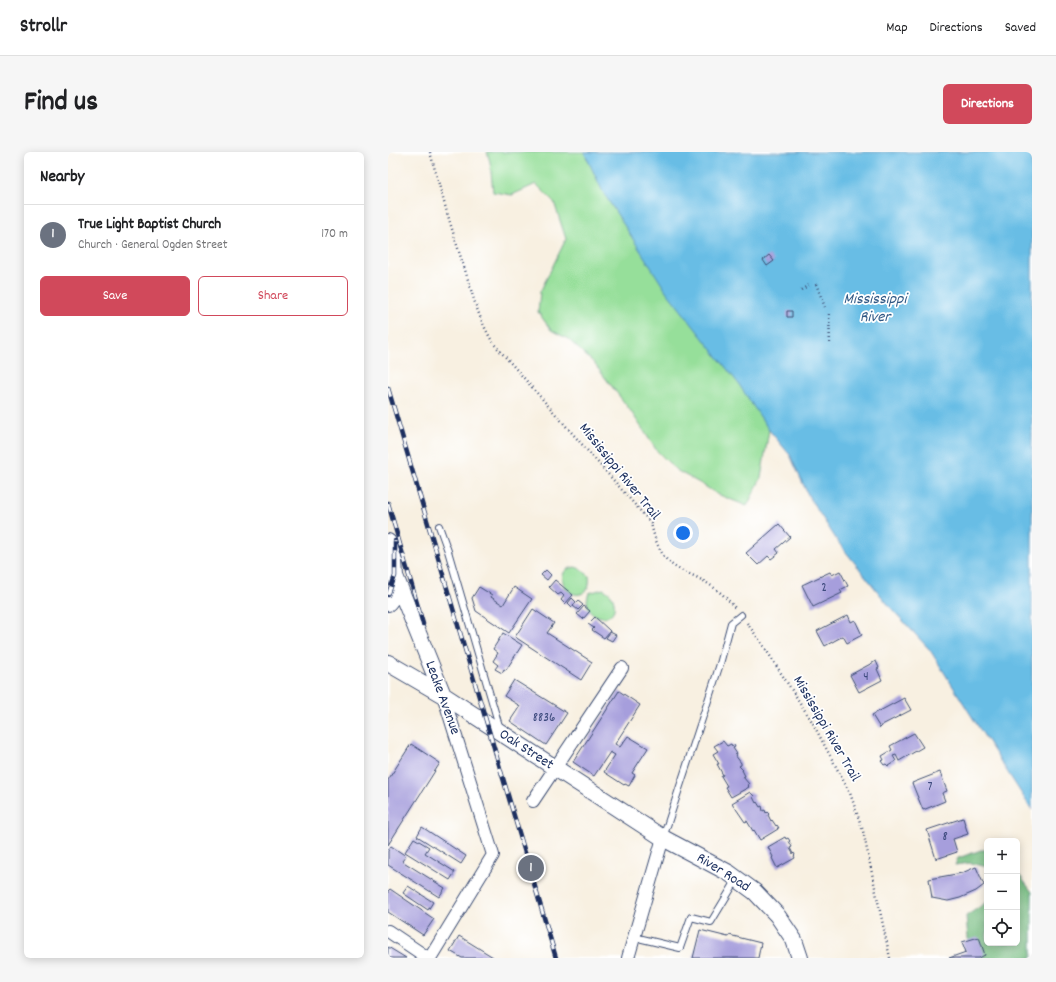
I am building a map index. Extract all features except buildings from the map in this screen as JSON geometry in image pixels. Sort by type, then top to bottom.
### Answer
[{"type":"main road","name":"Leake Avenue","points":[[388,542],[394,561],[395,576],[443,695]]},
{"type":"main road","points":[[388,603],[400,588]]},
{"type":"main road","name":"Oak Street","points":[[388,663],[443,695],[663,838]]},
{"type":"main road","name":"River Road","points":[[663,838],[729,873],[754,892],[777,915],[794,940],[800,958]]},
{"type":"street","points":[[533,801],[622,668]]},
{"type":"street","name":"Leake Avenue","points":[[429,958],[493,855],[443,695]]},
{"type":"street","points":[[628,958],[663,838]]},
{"type":"street","points":[[388,932],[429,958]]},
{"type":"lane","points":[[439,526],[502,734]]},
{"type":"lane","points":[[663,838],[720,664],[731,623],[741,615]]},
{"type":"lane","points":[[634,937],[680,948],[691,917],[711,922],[737,879]]},
{"type":"path","name":"Mississippi River Trail","points":[[430,152],[478,314],[485,330],[494,344],[650,523],[656,542],[667,560],[678,569],[695,576],[714,587],[727,598],[763,645],[811,720],[850,793],[863,831],[890,958]]},
{"type":"path","points":[[801,290],[811,284]]},
{"type":"path","points":[[816,284],[825,307]]},
{"type":"path","points":[[829,314],[830,345]]},
{"type":"green space","points":[[487,152],[612,152],[774,400],[761,478],[747,506],[717,494],[676,470],[657,451],[630,410],[593,362],[568,339],[551,330],[538,312],[540,292],[566,239],[554,202],[536,184],[512,195],[493,192],[490,162]]},
{"type":"green space","points":[[575,567],[581,569],[589,576],[588,588],[583,593],[573,594],[564,584],[563,574],[569,568]]},
{"type":"green space","points":[[603,589],[613,597],[614,610],[611,615],[599,617],[593,614],[589,609],[587,602],[589,593]]},
{"type":"green space","points":[[984,850],[984,866],[971,863],[955,865],[958,858]]},
{"type":"green space","points":[[1020,876],[1032,892],[1032,958],[973,958],[968,939],[966,916],[984,904],[984,946],[1020,946]]},
{"type":"water","name":"Mississippi River","points":[[584,152],[1032,152],[1032,810],[930,650],[890,607],[838,542],[809,497],[790,455],[769,430],[738,383],[666,291],[603,192]]},
{"type":"railway","points":[[388,388],[556,958]]},
{"type":"railway","points":[[388,503],[423,624]]},
{"type":"railway","points":[[388,595],[395,576],[395,541]]},
{"type":"place","name":"True Light Baptist Church","points":[[531,868]]}]
